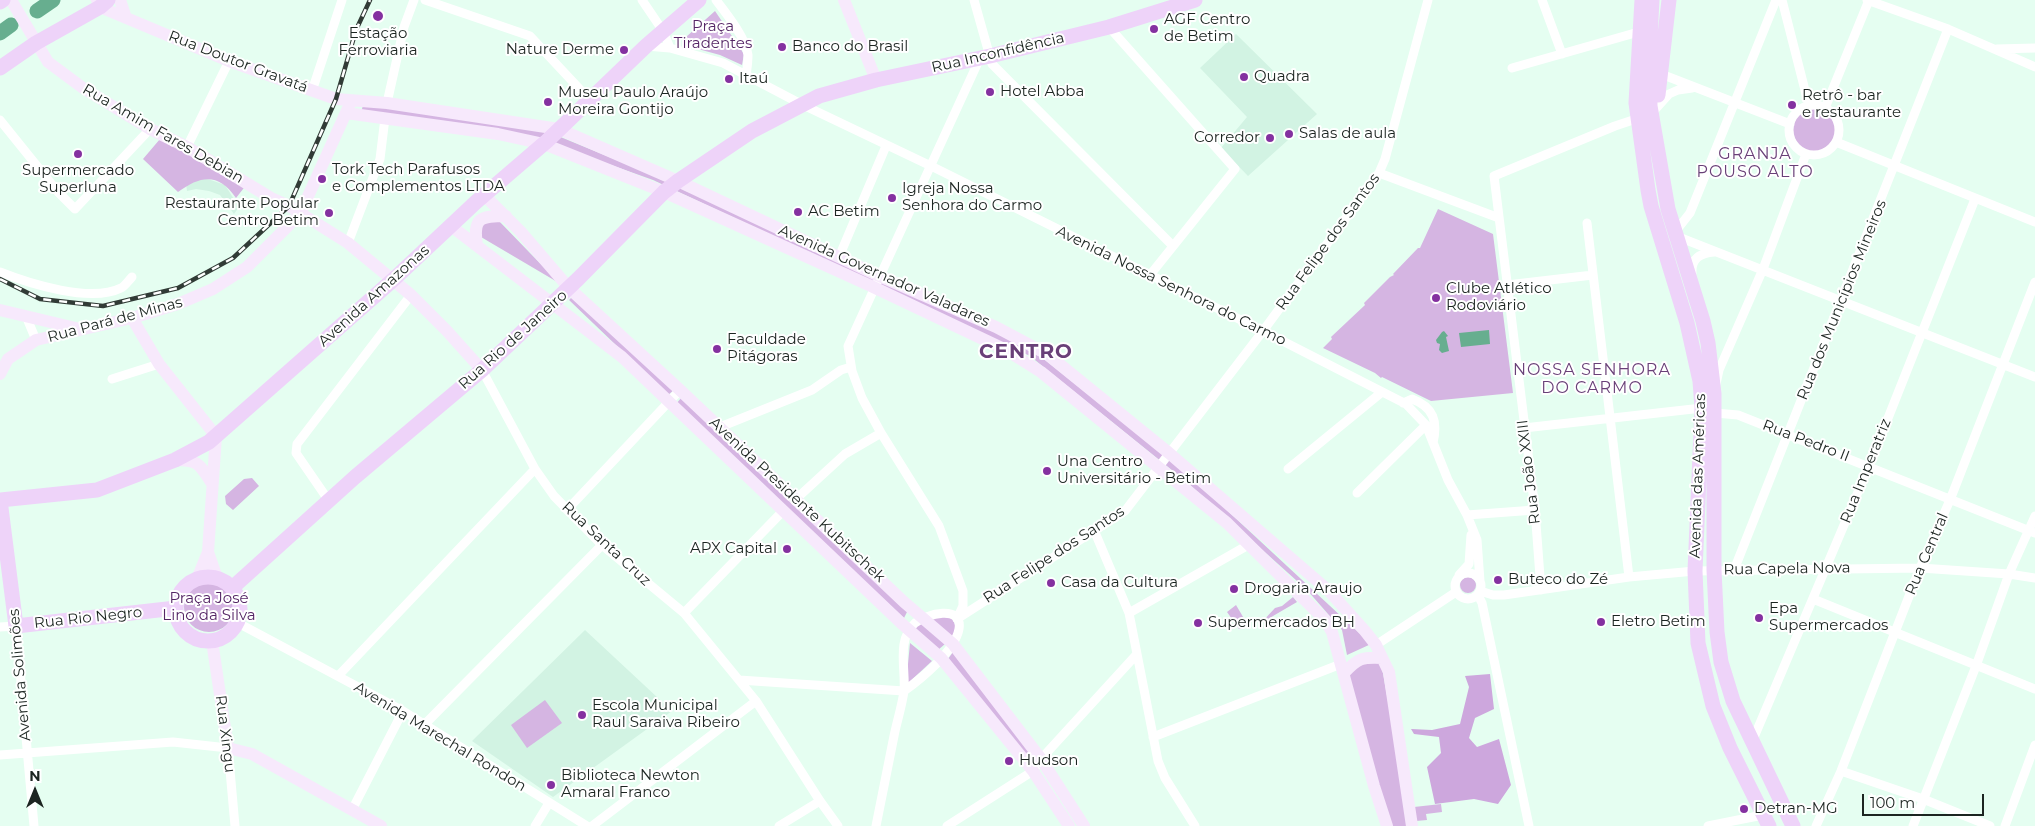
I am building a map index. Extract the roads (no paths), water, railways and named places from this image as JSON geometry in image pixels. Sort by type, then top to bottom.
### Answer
[{"type":"main road","name":"Avenida Amazonas","points":[[0,500],[97,490],[176,460],[212,439],[394,279],[484,194],[544,144],[662,31],[699,0]]},
{"type":"main road","name":"Rua Inconfidência","points":[[801,104],[819,96],[876,80],[985,57],[1109,27],[1195,0]]},
{"type":"main road","points":[[1633,0],[1637,78]]},
{"type":"main road","name":"Avenida das Américas","points":[[1642,0],[1636,103],[1646,113],[1668,209],[1703,321],[1708,343],[1714,394],[1709,410],[1696,570],[1698,643],[1713,706],[1730,748],[1766,820]]},
{"type":"main road","name":"Avenida das Américas","points":[[1652,0],[1646,113],[1648,190],[1651,206],[1687,323],[1700,381],[1709,410],[1718,645],[1721,662],[1733,701],[1793,826]]},
{"type":"main road","points":[[1646,113],[1658,95],[1669,0]]},
{"type":"main road","points":[[0,68],[102,2]]},
{"type":"main road","name":"Rua Rio de Janeiro","points":[[232,588],[329,501],[482,370],[569,288],[664,192],[752,131],[801,104]]},
{"type":"main road","points":[[1648,190],[1664,186]]},
{"type":"main road","points":[[1687,323],[1703,321]]},
{"type":"main road","name":"Avenida Solimões","points":[[0,500],[16,626]]},
{"type":"main road","points":[[206,577],[216,578],[232,588],[240,605],[238,623],[227,635],[212,642],[194,638],[180,626],[176,608],[182,590],[189,584],[197,579],[206,577]]},
{"type":"main road","name":"Rua Rio Negro","points":[[16,626],[176,608]]},
{"type":"main road","points":[[1713,706],[1721,697],[1728,697],[1733,701]]},
{"type":"street","name":"Rua Amim Fares Debian","points":[[11,0],[48,62],[82,88],[300,214]]},
{"type":"street","points":[[120,0],[126,18]]},
{"type":"street","points":[[312,91],[342,0]]},
{"type":"street","points":[[387,103],[404,27],[414,0]]},
{"type":"street","points":[[425,0],[530,36],[589,99]]},
{"type":"street","points":[[642,0],[662,31],[670,48]]},
{"type":"street","points":[[716,0],[733,24],[746,48],[748,55],[746,75]]},
{"type":"street","points":[[844,0],[876,80]]},
{"type":"street","points":[[974,0],[985,57],[1173,246]]},
{"type":"street","name":"Rua Felipe dos Santos","points":[[957,619],[1125,511],[1263,331],[1379,173],[1385,159],[1428,0]]},
{"type":"street","points":[[1542,0],[1562,54]]},
{"type":"street","points":[[1776,0],[1690,213],[1676,234],[1922,334],[2035,377]]},
{"type":"street","points":[[1782,0],[1809,106]]},
{"type":"street","points":[[1825,108],[1868,0],[1948,29],[2035,67]]},
{"type":"street","name":"Rua Doutor Gravatá","points":[[102,2],[126,18],[229,61],[336,100],[348,107]]},
{"type":"street","points":[[1109,27],[1235,169],[1150,275]]},
{"type":"street","name":"Rua dos Municípios Mineiros","points":[[1734,570],[1948,29]]},
{"type":"street","points":[[1512,68],[1635,33]]},
{"type":"street","name":"Avenida Nossa Senhora do Carmo","points":[[646,46],[670,48],[723,63],[801,104],[1263,331],[1403,403],[1426,425],[1448,480],[1467,515],[1477,540],[1479,589],[1529,826]]},
{"type":"street","points":[[1994,49],[2035,48]]},
{"type":"street","points":[[739,680],[904,691],[919,680],[941,658],[953,644],[959,631],[957,619],[963,606],[963,591],[939,526],[881,433],[862,398],[851,367],[848,346],[930,166],[985,57]]},
{"type":"street","points":[[187,148],[229,61]]},
{"type":"street","points":[[1661,74],[1692,88],[1790,124]]},
{"type":"street","points":[[1646,113],[1669,94],[1678,90],[1692,88]]},
{"type":"street","name":"Avenida Governador Valadares","points":[[348,107],[387,103],[559,129],[678,181],[839,257],[877,282],[1020,358],[1041,372],[1157,468],[1219,516],[1250,544],[1325,620],[1332,632],[1371,777],[1387,826]]},
{"type":"street","points":[[1809,106],[1825,108],[1832,112],[1839,127],[1836,142],[1831,149],[1823,153],[1815,155],[1806,154],[1800,150],[1791,138],[1790,124],[1797,112],[1809,106]]},
{"type":"street","name":"Avenida Governador Valadares","points":[[348,107],[385,118],[498,134],[544,144],[664,192],[877,282],[996,326],[1047,354],[1169,453],[1329,591],[1366,631],[1376,645],[1389,672],[1412,826]]},
{"type":"street","name":"Rua Pará de Minas","points":[[0,374],[8,360],[36,340],[132,318],[178,304],[213,289],[246,267],[300,214],[348,107]]},
{"type":"street","name":"Rua João XXIII","points":[[1541,590],[1535,510],[1494,176],[1646,113]]},
{"type":"street","points":[[348,243],[380,159],[385,118]]},
{"type":"street","points":[[0,120],[58,192],[75,209],[150,129]]},
{"type":"street","points":[[1836,142],[2035,222]]},
{"type":"street","points":[[839,257],[886,146]]},
{"type":"street","points":[[1714,394],[1719,370],[1763,269],[1806,154]]},
{"type":"street","points":[[1379,173],[1499,218]]},
{"type":"street","name":"Avenida Presidente Kubitschek","points":[[484,194],[506,216],[569,288],[720,427],[921,618],[953,644],[1041,759],[1084,826]]},
{"type":"street","name":"Rua Imperatriz","points":[[1752,742],[1869,466],[1975,199]]},
{"type":"street","points":[[1668,209],[1680,214],[1690,213]]},
{"type":"street","name":"Rua Santa Cruz","points":[[300,214],[348,243],[394,279],[448,331],[482,370],[535,469],[554,496],[602,545],[684,613],[756,701],[838,826]]},
{"type":"street","points":[[477,246],[474,229],[478,223],[488,216],[506,216]]},
{"type":"street","points":[[1587,223],[1629,577]]},
{"type":"street","name":"Avenida Presidente Kubitschek","points":[[451,226],[622,357],[908,629],[941,658],[1033,771],[1069,826]]},
{"type":"street","points":[[1693,289],[1691,265],[1696,258],[1704,252],[1720,252]]},
{"type":"street","points":[[0,272],[30,284],[75,292],[107,293],[123,288],[132,277]]},
{"type":"street","points":[[1507,285],[1594,275]]},
{"type":"street","name":"Rua Central","points":[[1816,826],[1841,771],[2035,282]]},
{"type":"street","points":[[329,501],[296,453],[296,444],[411,295]]},
{"type":"street","points":[[0,310],[83,330]]},
{"type":"street","points":[[26,316],[36,340]]},
{"type":"street","points":[[132,318],[159,364],[212,439],[208,552],[197,579]]},
{"type":"street","points":[[1708,343],[1714,354],[1721,356],[1727,354]]},
{"type":"street","points":[[112,379],[159,364]]},
{"type":"street","points":[[720,427],[812,390],[841,370],[851,367]]},
{"type":"street","points":[[567,510],[680,390]]},
{"type":"street","points":[[1288,469],[1382,392]]},
{"type":"street","points":[[1403,403],[1412,399],[1423,403],[1432,414],[1436,430],[1433,443]]},
{"type":"street","name":"Rua Pedro II","points":[[1524,428],[1709,410],[1738,415],[2032,532]]},
{"type":"street","points":[[1357,493],[1426,425]]},
{"type":"street","points":[[796,499],[845,454],[881,433]]},
{"type":"street","points":[[176,460],[196,461],[212,477]]},
{"type":"street","points":[[338,676],[535,469]]},
{"type":"street","name":"Avenida Solimões","points":[[0,494],[0,500]]},
{"type":"street","points":[[1467,515],[1535,510]]},
{"type":"street","points":[[684,613],[783,511]]},
{"type":"street","points":[[1913,826],[1976,666],[2009,574],[2032,532],[2035,516]]},
{"type":"street","name":"Avenida Nossa Senhora do Carmo","points":[[1459,575],[1469,564],[1471,529]]},
{"type":"street","points":[[1094,530],[1129,613],[1158,762],[1165,778],[1195,826]]},
{"type":"street","points":[[1129,613],[1250,544]]},
{"type":"street","points":[[424,724],[602,545]]},
{"type":"street","points":[[208,552],[216,578]]},
{"type":"street","name":"Rua Capela Nova","points":[[1479,589],[1493,595],[1696,570],[1920,568],[2009,574],[2035,578]]},
{"type":"street","points":[[1467,572],[1471,573],[1479,589],[1473,598],[1466,599],[1456,592],[1455,582],[1459,575],[1467,572]]},
{"type":"street","points":[[1342,668],[1456,592]]},
{"type":"street","points":[[1813,599],[2035,689]]},
{"type":"street","points":[[876,826],[904,691],[903,651],[908,629],[921,618],[944,612],[952,614],[957,619]]},
{"type":"street","name":"Avenida Marechal Rondon","points":[[238,623],[403,711],[587,826]]},
{"type":"street","name":"Avenida Solimões","points":[[16,626],[34,826]]},
{"type":"street","name":"Rua Rio Negro","points":[[0,627],[16,626]]},
{"type":"street","name":"Rua Xingu","points":[[212,642],[228,748],[235,826]]},
{"type":"street","points":[[947,826],[1033,771],[1041,759],[1137,654]]},
{"type":"street","points":[[1152,738],[1342,668],[1363,657],[1382,658]]},
{"type":"street","points":[[592,826],[756,701]]},
{"type":"street","points":[[352,810],[403,711]]},
{"type":"street","points":[[0,755],[173,742],[228,748],[252,754],[381,826]]},
{"type":"street","points":[[2005,826],[2035,745]]},
{"type":"street","points":[[1841,771],[1923,799],[1990,826]]},
{"type":"street","points":[[779,826],[820,800]]},
{"type":"street","points":[[535,826],[549,803]]},
{"type":"street","points":[[1708,826],[1766,820]]},
{"type":"waterway","points":[[37,11],[53,0]]},
{"type":"waterway","points":[[0,33],[11,25]]},
{"type":"railway","points":[[0,279],[40,299],[103,306],[178,288],[233,258],[289,206],[336,99],[356,30],[370,0]]},
{"type":"place","name":"Estação Ferroviaria","points":[[378,16]]},
{"type":"place","name":"AGF Centro de Betim","points":[[1154,29]]},
{"type":"place","name":"Banco do Brasil","points":[[782,47]]},
{"type":"place","name":"Nature Derme","points":[[624,50]]},
{"type":"place","name":"Quadra","points":[[1244,77]]},
{"type":"place","name":"Itaú","points":[[729,79]]},
{"type":"place","name":"Hotel Abba","points":[[990,92]]},
{"type":"place","name":"Museu Paulo Araújo Moreira Gontijo","points":[[548,102]]},
{"type":"place","name":"Retrô - bar e restaurante","points":[[1792,105]]},
{"type":"place","name":"Salas de aula","points":[[1289,134]]},
{"type":"place","name":"Corredor","points":[[1270,138]]},
{"type":"place","name":"Supermercado Superluna","points":[[78,154]]},
{"type":"place","name":"Tork Tech Parafusos e Complementos LTDA","points":[[322,179]]},
{"type":"place","name":"Igreja Nossa Senhora do Carmo","points":[[892,198]]},
{"type":"place","name":"AC Betim","points":[[798,212]]},
{"type":"place","name":"Restaurante Popular Centro Betim","points":[[329,213]]},
{"type":"place","name":"Clube Atlético Rodoviário","points":[[1436,298]]},
{"type":"place","name":"Faculdade Pitágoras","points":[[717,349]]},
{"type":"place","name":"Una Centro Universitário - Betim","points":[[1047,471]]},
{"type":"place","name":"APX Capital","points":[[787,549]]},
{"type":"place","name":"Buteco do Zé","points":[[1498,580]]},
{"type":"place","name":"Casa da Cultura","points":[[1051,583]]},
{"type":"place","name":"Drogaria Araujo","points":[[1234,589]]},
{"type":"place","name":"Epa Supermercados","points":[[1759,618]]},
{"type":"place","name":"Eletro Betim","points":[[1601,622]]},
{"type":"place","name":"Supermercados BH","points":[[1198,623]]},
{"type":"place","name":"Escola Municipal Raul Saraiva Ribeiro","points":[[582,715]]},
{"type":"place","name":"Hudson","points":[[1009,761]]},
{"type":"place","name":"Biblioteca Newton Amaral Franco","points":[[551,785]]},
{"type":"place","name":"Detran-MG","points":[[1744,809]]},
{"type":"district","name":"GRANJA POUSO ALTO","points":[[1755,163]]},
{"type":"district","name":"CENTRO","points":[[1026,352]]},
{"type":"district","name":"NOSSA SENHORA DO CARMO","points":[[1592,379]]},
{"type":"park label","name":"Praça Tiradentes","points":[[713,36]]},
{"type":"park label","name":"Praça José Lino da Silva","points":[[209,608]]}]
